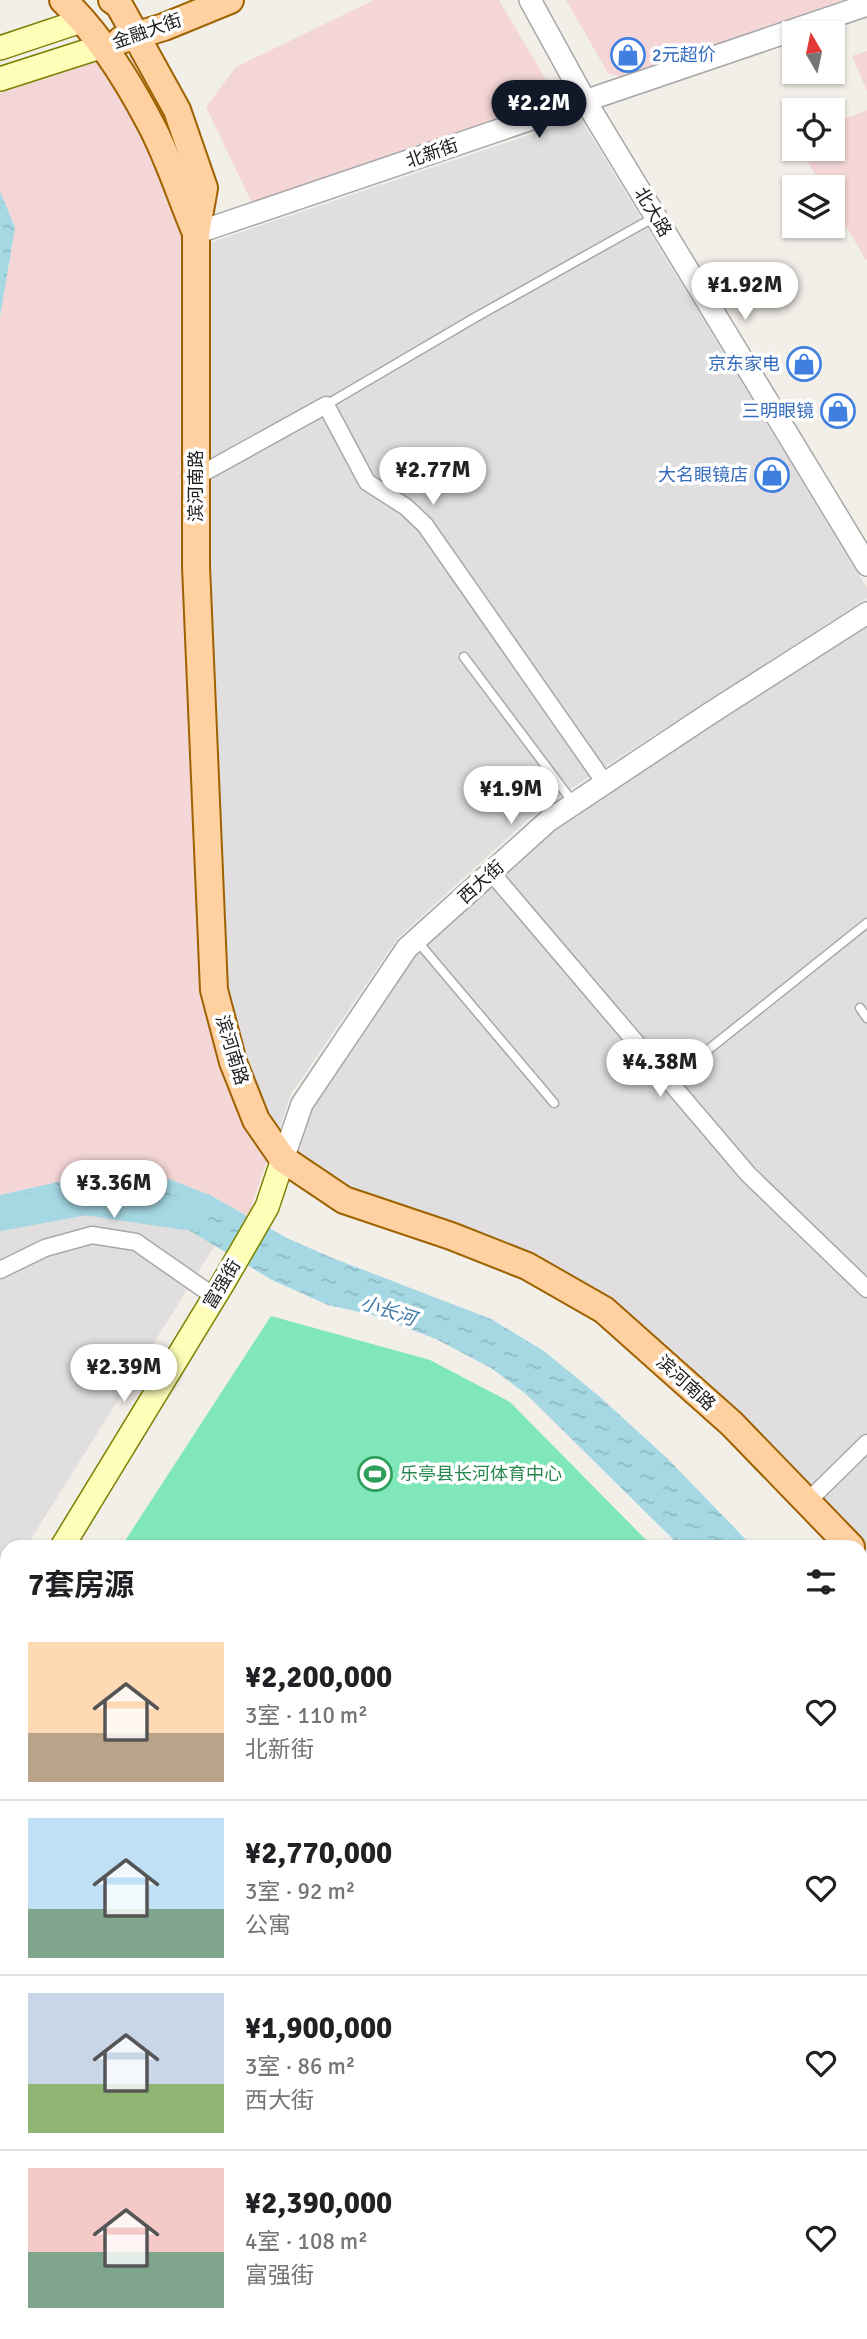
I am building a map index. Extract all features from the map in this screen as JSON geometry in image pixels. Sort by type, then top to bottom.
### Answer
[{"type":"main road","name":"滨河南路","points":[[63,0],[84,20],[103,46],[151,124],[196,233]]},
{"type":"main road","name":"金融大街","points":[[103,46],[230,0]]},
{"type":"main road","name":"滨河南路","points":[[121,2],[135,36],[177,110],[204,188],[196,233],[196,566],[214,990],[233,1062],[256,1120],[283,1159],[344,1200],[451,1236],[527,1266],[604,1310],[732,1424],[844,1540]]},
{"type":"main road","name":"金融大街","points":[[84,20],[121,2]]},
{"type":"main road","points":[[0,48],[84,20]]},
{"type":"main road","points":[[0,79],[103,46]]},
{"type":"main road","name":"富强街","points":[[66,1540],[267,1207],[283,1159]]},
{"type":"street","name":"北大路","points":[[530,0],[586,102],[867,565]]},
{"type":"street","name":"北新街","points":[[196,233],[867,5]]},
{"type":"street","points":[[196,477],[326,405],[367,482],[406,507],[425,525],[605,783]]},
{"type":"street","name":"西大街","points":[[283,1159],[302,1104],[407,947],[548,821],[709,713],[867,613]]},
{"type":"street","points":[[491,872],[748,1174],[867,1289]]},
{"type":"street","points":[[0,1270],[45,1248],[92,1235],[136,1242],[219,1290]]},
{"type":"street","points":[[807,1502],[867,1443]]},
{"type":"lane","points":[[326,405],[656,216]]},
{"type":"lane","points":[[464,657],[574,804]]},
{"type":"lane","points":[[669,1081],[867,923]]},
{"type":"lane","points":[[416,940],[554,1103]]},
{"type":"lane","points":[[860,1008],[867,1018]]},
{"type":"shaded area","points":[[374,0],[499,0],[553,92],[541,107],[252,203],[206,107],[236,67]]},
{"type":"shaded area","points":[[566,0],[844,0],[623,78],[608,73]]},
{"type":"shaded area","points":[[867,51],[867,91],[852,56]]},
{"type":"shaded area","points":[[97,58],[144,131],[187,236],[203,992],[268,1158],[252,1204],[252,1218],[210,1195],[161,1176],[30,1188],[0,1195],[0,317],[15,228],[0,191],[0,93]]},
{"type":"shaded area","points":[[867,110],[866,260],[845,224],[845,175],[816,175],[807,161],[845,161],[845,118]]},
{"type":"shaded area","points":[[580,118],[867,588],[867,598],[538,810],[398,938],[291,1094],[279,1130],[263,1112],[225,989],[208,563],[209,243]]},
{"type":"shaded area","points":[[867,625],[867,1540],[856,1540],[738,1417],[610,1302],[348,1192],[296,1153],[312,1109],[414,953],[555,829],[714,722]]},
{"type":"shaded area","points":[[100,1201],[135,1204],[177,1223],[215,1245],[30,1540],[0,1540],[0,1230],[65,1205]]},
{"type":"green space","name":"乐亭县长河体育中心","points":[[271,1316],[430,1360],[510,1402],[646,1540],[126,1540]]},
{"type":"water","points":[[0,191],[15,228],[0,317]]},
{"type":"water","points":[[115,1169],[161,1176],[210,1195],[287,1238],[330,1257],[491,1319],[544,1351],[600,1397],[669,1460],[746,1540],[674,1540],[526,1394],[491,1368],[436,1339],[373,1315],[328,1305],[272,1280],[177,1223],[135,1204],[100,1201],[65,1205],[0,1230],[0,1195]]},
{"type":"waterway","name":"小长河","points":[[0,1215],[85,1199],[185,1214]]},
{"type":"place","name":"2元超价","points":[[628,55]]},
{"type":"place","name":"京东家电","points":[[804,364]]},
{"type":"place","name":"三明眼镜","points":[[838,411]]},
{"type":"place","name":"大名眼镜店","points":[[772,475]]},
{"type":"place","name":"乐亭县长河体育中心","points":[[375,1474]]}]
